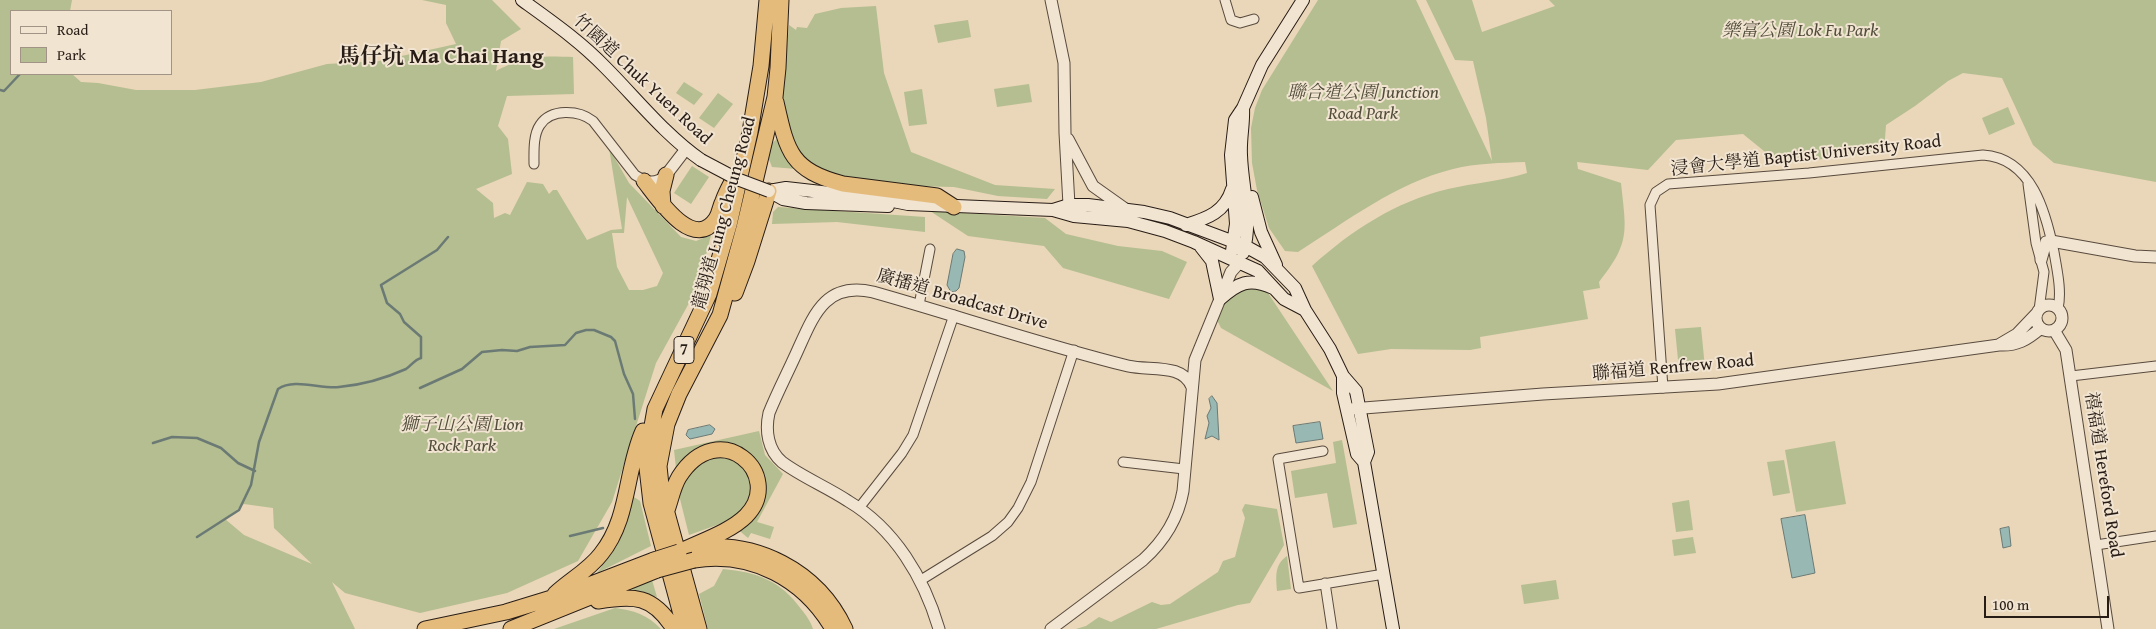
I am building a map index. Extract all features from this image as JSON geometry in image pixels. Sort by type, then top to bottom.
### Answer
[{"type":"highway","name":"龍翔道 Lung Cheung Road","points":[[685,629],[651,503],[646,464],[652,418],[664,388],[693,331],[713,281],[731,218],[761,66],[767,0]]},
{"type":"highway","name":"龍翔道 Lung Cheung Road","points":[[699,629],[662,494],[660,474],[664,437],[679,394],[720,314],[744,228],[775,97],[781,0]]},
{"type":"highway","points":[[775,97],[787,147],[792,156],[804,168],[843,184],[937,196],[954,206]]},
{"type":"highway","points":[[644,181],[675,219],[689,227],[701,229],[708,226],[718,217],[723,200],[744,158]]},
{"type":"highway","points":[[663,206],[662,191],[666,175]]},
{"type":"highway","points":[[720,314],[738,288],[769,191]]},
{"type":"highway","points":[[550,598],[594,563],[611,538],[625,504],[642,432],[652,418]]},
{"type":"highway","points":[[655,565],[687,561],[736,524],[752,508],[758,489],[756,474],[742,457],[734,452],[712,450],[704,453],[691,462],[675,486],[667,510]]},
{"type":"highway","points":[[707,546],[730,558],[758,565],[780,575],[799,588],[815,603],[833,629]]},
{"type":"highway","points":[[511,629],[574,603],[613,582],[655,565],[679,552],[707,546],[745,549],[766,555],[788,566],[821,592],[836,611],[845,629]]},
{"type":"highway","points":[[425,629],[506,612],[550,598],[613,582]]},
{"type":"highway","points":[[799,588],[821,629]]},
{"type":"highway","points":[[574,603],[621,597],[638,598],[657,608],[674,629]]},
{"type":"main road","name":"竹園道 Chuk Yuen Road","points":[[522,0],[580,43],[688,151],[729,176],[769,191],[783,199],[806,198],[881,207],[908,204],[1071,211],[1124,208],[1170,218],[1240,244],[1261,254],[1278,268]]},
{"type":"main road","points":[[1234,264],[1240,244],[1236,224],[1239,183],[1232,137],[1235,120],[1243,108],[1262,64],[1302,0]]},
{"type":"main road","points":[[1186,225],[1206,219],[1218,212],[1227,204],[1239,183]]},
{"type":"main road","points":[[1239,183],[1252,197],[1261,232],[1278,268],[1295,288],[1305,310],[1330,349],[1343,376],[1356,391],[1354,408],[1368,452],[1364,462],[1393,629]]},
{"type":"main road","name":"竹園道 Chuk Yuen Road","points":[[1071,211],[1128,221],[1194,242],[1234,264],[1258,271],[1284,299],[1305,310]]},
{"type":"main road","points":[[1194,242],[1202,248],[1212,261],[1220,300]]},
{"type":"main road","points":[[1220,300],[1232,288],[1245,283],[1263,284],[1277,290]]},
{"type":"street","points":[[1051,0],[1064,63],[1065,133],[1071,211]]},
{"type":"street","points":[[1225,0],[1231,20],[1240,24],[1254,19]]},
{"type":"street","points":[[534,164],[539,126],[553,115],[570,113],[588,117],[593,121],[635,175],[644,181],[654,182],[666,175],[688,151]]},
{"type":"street","points":[[1065,133],[1093,186],[1124,208]]},
{"type":"street","name":"浸會大學道 Baptist University Road","points":[[1662,388],[1650,212],[1652,198],[1656,192],[1661,187],[1675,183],[1809,173],[1991,155],[2012,164],[2023,175],[2040,200],[2051,241],[2059,284],[2060,302],[2058,309]]},
{"type":"street","points":[[2028,184],[2036,243],[2044,282],[2038,311],[2036,321],[2046,331],[2054,330],[2061,320],[2058,309],[2046,305],[2038,311]]},
{"type":"street","points":[[2041,260],[2046,242],[2051,241],[2135,256],[2156,257]]},
{"type":"street","points":[[919,305],[930,249]]},
{"type":"street","points":[[1052,629],[1132,569],[1158,545],[1169,530],[1179,506],[1196,360],[1234,264]]},
{"type":"street","name":"廣播道 Broadcast Drive","points":[[939,629],[921,580],[890,536],[859,508],[778,459],[772,450],[767,434],[769,413],[816,313],[829,298],[840,292],[860,289],[1134,367],[1177,371]]},
{"type":"street","name":"聯福道 Renfrew Road","points":[[1999,345],[2017,334],[2038,311]]},
{"type":"street","points":[[859,508],[902,453],[913,435],[954,315]]},
{"type":"street","name":"聯福道 Renfrew Road","points":[[1354,408],[1726,383],[2017,344],[2041,328]]},
{"type":"street","name":"禧福道 Hereford Road","points":[[2054,330],[2066,350],[2071,376],[2108,629]]},
{"type":"street","points":[[921,580],[992,536],[1008,522],[1018,508],[1031,482],[1074,350]]},
{"type":"street","points":[[1192,387],[1189,380],[1177,371],[1196,360]]},
{"type":"street","points":[[2071,376],[2156,366]]},
{"type":"street","points":[[1323,451],[1278,459],[1299,588],[1384,574]]},
{"type":"street","points":[[1124,462],[1184,469]]},
{"type":"street","points":[[2096,545],[2156,536]]},
{"type":"street","points":[[1325,583],[1332,629]]},
{"type":"green space","name":"獅子山公園 Lion Rock Park","points":[[0,0],[72,0],[70,10],[10,10],[10,75],[73,75],[81,82],[136,90],[195,90],[261,82],[327,64],[379,61],[456,44],[446,23],[446,5],[422,0],[492,0],[521,29],[501,41],[496,71],[525,59],[573,57],[574,94],[507,96],[498,126],[508,139],[512,174],[476,189],[493,203],[494,218],[505,213],[510,215],[527,182],[543,184],[549,194],[553,190],[557,190],[587,240],[611,230],[622,229],[609,148],[629,183],[681,237],[696,241],[711,235],[704,263],[689,303],[656,363],[612,502],[578,561],[507,593],[420,613],[345,593],[332,582],[355,629],[0,629]],"holes":[[[627,197],[663,273],[657,286],[643,290],[629,290],[617,267],[612,233],[624,233]],[[244,504],[273,508],[274,528],[312,564],[244,535],[225,519]]]},
{"type":"green space","points":[[1318,0],[1416,0],[1492,161],[1486,118],[1473,61],[1455,60],[1426,0],[1472,0],[1482,32],[1555,6],[1549,0],[2156,0],[2156,182],[2054,163],[2033,145],[2002,78],[1963,73],[1948,81],[1886,125],[1884,152],[1780,164],[1743,134],[1676,140],[1648,170],[1577,162],[1578,169],[1621,183],[1625,225],[1621,246],[1617,256],[1599,282],[1600,288],[1583,291],[1588,319],[1480,337],[1481,348],[1470,350],[1391,349],[1358,354],[1312,266],[1359,229],[1410,201],[1448,189],[1527,173],[1525,162],[1471,166],[1432,175],[1372,204],[1298,252],[1285,251],[1269,228],[1257,190],[1252,163],[1251,128],[1255,108],[1262,90]]},
{"type":"green space","points":[[876,6],[884,73],[911,152],[995,185],[1055,189],[1047,199],[998,196],[954,187],[910,186],[813,171],[796,153],[782,97],[789,25],[796,30],[797,27],[807,28],[815,14],[841,8]]},
{"type":"green space","points":[[968,20],[971,37],[938,43],[934,25]]},
{"type":"green space","points":[[684,82],[703,94],[694,105],[676,93]]},
{"type":"green space","points":[[1029,84],[1032,102],[997,107],[994,89]]},
{"type":"green space","points":[[922,89],[927,124],[909,126],[904,92]]},
{"type":"green space","points":[[718,93],[733,104],[714,128],[699,118]]},
{"type":"green space","points":[[2008,107],[2015,124],[1989,135],[1982,118]]},
{"type":"green space","points":[[777,139],[797,169],[772,167],[765,149]]},
{"type":"green space","points":[[692,166],[709,177],[691,204],[674,193]]},
{"type":"green space","points":[[778,207],[925,217],[925,232],[837,222],[772,224],[773,212]]},
{"type":"green space","points":[[930,211],[1045,218],[1066,234],[1118,246],[1162,251],[1187,262],[1169,299],[1063,268],[1044,246],[968,236]]},
{"type":"green space","points":[[1254,285],[1268,293],[1333,391],[1221,328],[1217,320],[1226,300],[1234,293]]},
{"type":"green space","points":[[1701,327],[1705,368],[1679,370],[1675,329]]},
{"type":"green space","points":[[759,431],[765,455],[783,474],[757,522],[774,527],[770,539],[751,533],[748,538],[728,521],[689,535],[679,495],[674,450]]},
{"type":"green space","points":[[1342,440],[1357,524],[1333,528],[1327,493],[1295,498],[1291,471],[1336,463],[1333,442]]},
{"type":"green space","points":[[1835,441],[1846,504],[1796,512],[1785,450]]},
{"type":"green space","points":[[1784,460],[1790,493],[1773,496],[1767,462]]},
{"type":"green space","points":[[631,495],[640,501],[651,546],[597,573],[616,547]]},
{"type":"green space","points":[[1689,500],[1693,530],[1676,532],[1672,503]]},
{"type":"green space","points":[[1245,504],[1277,509],[1284,545],[1250,603],[1156,629],[1076,629],[1086,626],[1099,617],[1111,622],[1152,602],[1161,605],[1170,604],[1218,572],[1223,561],[1235,557],[1245,518],[1242,510]]},
{"type":"green space","points":[[1693,537],[1696,553],[1674,556],[1672,540]]},
{"type":"green space","points":[[1287,556],[1291,589],[1277,591],[1276,576],[1278,567]]},
{"type":"green space","points":[[723,569],[757,576],[785,591],[806,616],[813,629],[708,629],[699,594],[714,586]]},
{"type":"green space","points":[[652,580],[657,597],[626,588]]},
{"type":"green space","points":[[1556,580],[1559,599],[1524,604],[1521,585]]},
{"type":"green space","points":[[615,608],[640,614],[651,620],[661,629],[554,629]]},
{"type":"water","points":[[957,249],[964,251],[965,257],[959,288],[951,292],[947,285],[953,254]]},
{"type":"water","points":[[1212,396],[1217,403],[1219,440],[1212,436],[1205,439],[1209,423],[1207,416],[1211,408],[1209,399]]},
{"type":"water","points":[[1320,422],[1323,439],[1296,443],[1293,426]]},
{"type":"water","points":[[710,425],[715,429],[712,434],[690,439],[686,435],[688,430]]},
{"type":"water","points":[[1805,515],[1815,573],[1792,578],[1781,519]]},
{"type":"water","points":[[2009,527],[2011,546],[2003,548],[2000,529]]},
{"type":"waterway","points":[[0,90],[4,91],[19,75]]},
{"type":"waterway","points":[[421,358],[421,337],[387,303],[381,285],[437,250],[448,237]]},
{"type":"waterway","points":[[420,388],[462,369],[482,352],[517,351],[530,347],[565,345],[576,333],[594,330],[611,337],[615,341],[624,374],[633,394],[635,419]]},
{"type":"waterway","points":[[197,537],[239,510],[251,485],[259,442],[278,389],[292,384],[332,387],[365,383],[406,369],[421,358]]},
{"type":"waterway","points":[[153,443],[172,437],[197,438],[221,448],[238,463],[255,471]]},
{"type":"waterway","points":[[570,536],[603,528]]},
{"type":"district","name":"馬仔坑 Ma Chai Hang","points":[[441,57]]},
{"type":"park label","name":"樂富公園 Lok Fu Park","points":[[1800,31]]},
{"type":"park label","name":"聯合道公園 Junction Road Park","points":[[1363,104]]}]
